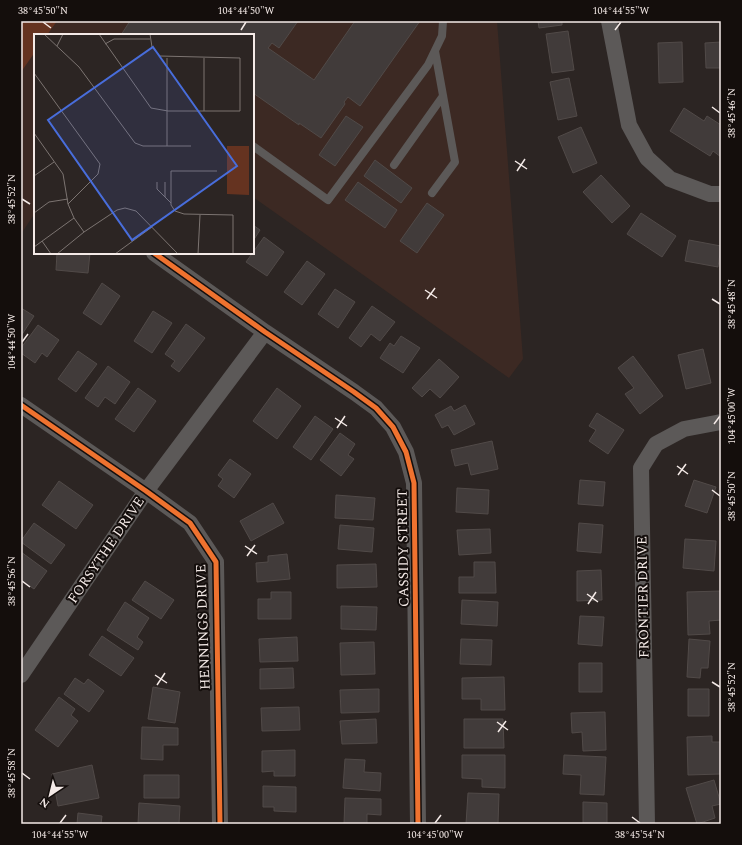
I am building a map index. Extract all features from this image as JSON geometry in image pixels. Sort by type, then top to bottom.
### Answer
[{"type":"street","points":[[609,21],[629,125],[647,158],[670,179],[710,194],[721,194]]},
{"type":"street","name":"CASSIDY STREET","points":[[155,254],[265,332],[376,408],[393,427],[406,452],[414,483],[418,824]]},
{"type":"street","name":"FORSYTHE DRIVE","points":[[21,675],[146,491],[265,332]]},
{"type":"street","name":"HENNINGS DRIVE","points":[[21,404],[190,523],[216,562],[220,824]]},
{"type":"street","name":"FRONTIER DRIVE","points":[[647,824],[641,468],[656,444],[684,429],[721,422]]},
{"type":"lane","points":[[254,147],[328,200],[428,65],[442,36],[443,21]]},
{"type":"lane","points":[[432,193],[455,162],[435,50]]},
{"type":"lane","points":[[394,165],[443,96]]},
{"type":"shaded area","points":[[21,21],[497,21],[523,359],[509,378],[254,198],[254,34],[34,34],[34,214],[21,234]]},
{"type":"shaded area","points":[[21,21],[57,21],[48,34],[34,34],[34,53],[21,72]]},
{"type":"building","points":[[130,21],[298,21],[279,48],[272,43],[268,48],[314,80],[355,21],[420,21],[360,106],[348,97],[344,102],[345,104],[321,138],[299,123],[299,125],[254,94],[254,34],[122,34]]},
{"type":"building","points":[[538,21],[562,21],[562,25],[539,28]]},
{"type":"building","points":[[568,31],[574,70],[552,73],[546,34]]},
{"type":"building","points":[[682,42],[683,82],[659,83],[658,43]]},
{"type":"building","points":[[721,42],[721,68],[706,68],[705,43]]},
{"type":"building","points":[[569,78],[577,116],[558,120],[550,82]]},
{"type":"building","points":[[684,108],[704,121],[707,116],[721,125],[721,157],[713,151],[710,156],[670,131]]},
{"type":"building","points":[[346,116],[363,127],[335,166],[319,155]]},
{"type":"building","points":[[581,127],[597,163],[573,173],[558,137]]},
{"type":"building","points":[[375,160],[412,188],[401,203],[364,176]]},
{"type":"building","points":[[601,175],[630,206],[612,223],[583,192]]},
{"type":"building","points":[[358,182],[397,210],[385,228],[345,200]]},
{"type":"building","points":[[427,203],[444,215],[417,253],[400,241]]},
{"type":"building","points":[[641,213],[676,236],[662,257],[627,234]]},
{"type":"building","points":[[254,226],[260,230],[254,239]]},
{"type":"building","points":[[264,237],[284,252],[267,276],[246,262],[252,254],[254,254],[254,251]]},
{"type":"building","points":[[689,240],[721,246],[718,267],[685,261]]},
{"type":"building","points":[[57,254],[90,254],[88,273],[56,270]]},
{"type":"building","points":[[307,261],[325,274],[302,305],[284,292]]},
{"type":"building","points":[[102,283],[120,296],[101,325],[83,313]]},
{"type":"building","points":[[335,289],[355,302],[338,328],[318,314]]},
{"type":"building","points":[[372,306],[395,322],[380,341],[371,334],[361,347],[349,338]]},
{"type":"building","points":[[21,308],[34,316],[21,336]]},
{"type":"building","points":[[153,311],[172,323],[152,353],[134,341]]},
{"type":"building","points":[[186,324],[205,338],[179,372],[171,366],[175,361],[165,354]]},
{"type":"building","points":[[38,325],[59,340],[47,357],[42,353],[35,363],[21,353],[21,348]]},
{"type":"building","points":[[401,336],[420,348],[403,373],[380,358],[390,343],[394,346]]},
{"type":"building","points":[[703,349],[711,383],[686,389],[678,355]]},
{"type":"building","points":[[78,351],[97,364],[76,392],[58,379]]},
{"type":"building","points":[[633,356],[663,396],[640,414],[625,394],[634,388],[618,368]]},
{"type":"building","points":[[439,359],[459,377],[440,398],[430,389],[422,397],[412,388]]},
{"type":"building","points":[[108,366],[130,382],[115,404],[105,397],[98,407],[85,398]]},
{"type":"building","points":[[138,388],[156,401],[134,432],[115,419]]},
{"type":"building","points":[[277,388],[301,406],[277,439],[253,421]]},
{"type":"building","points":[[465,405],[475,424],[454,435],[448,425],[442,428],[435,415],[451,406],[454,411]]},
{"type":"building","points":[[597,413],[624,430],[608,454],[589,441],[596,430],[589,426]]},
{"type":"building","points":[[315,416],[333,429],[311,460],[293,447]]},
{"type":"building","points":[[340,433],[355,444],[348,455],[354,459],[341,476],[320,460]]},
{"type":"building","points":[[492,441],[498,469],[471,475],[468,463],[455,466],[451,450]]},
{"type":"building","points":[[230,459],[251,474],[234,498],[218,486],[223,479],[218,475]]},
{"type":"building","points":[[580,480],[605,482],[603,506],[578,504]]},
{"type":"building","points":[[694,480],[716,487],[707,513],[685,506]]},
{"type":"building","points":[[59,481],[93,505],[76,529],[42,505]]},
{"type":"building","points":[[457,488],[489,490],[488,514],[456,512]]},
{"type":"building","points":[[336,495],[375,498],[373,520],[335,518]]},
{"type":"building","points":[[273,503],[284,523],[251,541],[240,521]]},
{"type":"building","points":[[34,523],[65,545],[51,564],[21,542]]},
{"type":"building","points":[[579,523],[603,525],[601,553],[577,551]]},
{"type":"building","points":[[340,525],[374,528],[372,552],[338,549]]},
{"type":"building","points":[[490,529],[491,553],[459,555],[457,530]]},
{"type":"building","points":[[685,539],[716,541],[714,571],[683,568]]},
{"type":"building","points":[[21,552],[47,571],[34,589],[21,580]]},
{"type":"building","points":[[287,554],[290,579],[257,582],[256,563],[268,562],[268,556]]},
{"type":"building","points":[[474,562],[495,562],[496,593],[459,593],[459,577],[474,577]]},
{"type":"building","points":[[376,564],[377,587],[337,588],[337,565]]},
{"type":"building","points":[[601,570],[602,600],[577,601],[577,571]]},
{"type":"building","points":[[145,581],[174,600],[161,619],[132,600]]},
{"type":"building","points":[[721,591],[721,620],[709,621],[710,634],[688,635],[687,592]]},
{"type":"building","points":[[271,592],[291,592],[291,619],[258,619],[258,599],[271,599]]},
{"type":"building","points":[[462,600],[498,602],[497,626],[461,624]]},
{"type":"building","points":[[125,602],[149,618],[137,637],[143,642],[138,650],[107,630]]},
{"type":"building","points":[[341,606],[377,607],[376,630],[341,629]]},
{"type":"building","points":[[580,616],[604,617],[602,646],[578,644]]},
{"type":"building","points":[[102,636],[134,658],[121,676],[89,655]]},
{"type":"building","points":[[297,637],[298,661],[260,662],[259,639]]},
{"type":"building","points":[[461,639],[492,640],[491,665],[460,664]]},
{"type":"building","points":[[689,639],[710,641],[708,668],[701,668],[700,678],[687,677]]},
{"type":"building","points":[[374,642],[375,674],[341,675],[340,643]]},
{"type":"building","points":[[579,663],[602,663],[602,692],[579,692]]},
{"type":"building","points":[[293,668],[294,688],[260,689],[260,669]]},
{"type":"building","points":[[504,677],[505,710],[481,710],[481,699],[462,699],[462,678]]},
{"type":"building","points":[[75,678],[84,684],[88,679],[104,691],[89,712],[64,694]]},
{"type":"building","points":[[153,687],[180,692],[175,723],[148,719]]},
{"type":"building","points":[[379,689],[379,712],[341,713],[340,690]]},
{"type":"building","points":[[688,689],[709,689],[709,716],[688,716]]},
{"type":"building","points":[[59,697],[75,709],[71,715],[78,721],[58,747],[35,730]]},
{"type":"building","points":[[299,707],[300,730],[262,731],[261,708]]},
{"type":"building","points":[[605,712],[606,750],[583,751],[582,732],[572,733],[571,713]]},
{"type":"building","points":[[376,719],[377,743],[342,744],[340,721]]},
{"type":"building","points":[[464,719],[503,719],[504,748],[464,748]]},
{"type":"building","points":[[142,727],[178,728],[178,745],[163,745],[163,760],[141,759]]},
{"type":"building","points":[[712,736],[712,742],[721,742],[721,774],[688,775],[687,737]]},
{"type":"building","points":[[295,750],[295,776],[274,776],[274,771],[262,772],[262,751]]},
{"type":"building","points":[[462,755],[505,755],[505,788],[482,787],[482,779],[462,778]]},
{"type":"building","points":[[564,755],[606,757],[604,795],[580,794],[581,775],[563,774]]},
{"type":"building","points":[[345,759],[365,760],[364,772],[381,773],[380,791],[343,788]]},
{"type":"building","points":[[92,765],[99,798],[58,806],[52,774]]},
{"type":"building","points":[[144,775],[179,775],[179,798],[144,798]]},
{"type":"building","points":[[714,780],[721,804],[712,806],[715,818],[697,824],[686,788]]},
{"type":"building","points":[[263,786],[296,787],[296,812],[274,811],[274,807],[263,807]]},
{"type":"building","points":[[468,793],[499,794],[498,824],[466,824]]},
{"type":"building","points":[[345,798],[381,799],[381,815],[367,814],[367,824],[344,824]]},
{"type":"building","points":[[583,802],[607,803],[607,824],[583,824]]},
{"type":"building","points":[[139,803],[180,806],[179,824],[138,824]]},
{"type":"building","points":[[78,813],[102,816],[101,824],[77,824]]},
{"type":"cycle path","points":[[155,254],[265,332],[376,408],[393,427],[406,452],[414,483],[418,824]]},
{"type":"cycle path","points":[[21,405],[190,523],[216,562],[220,824]]}]
